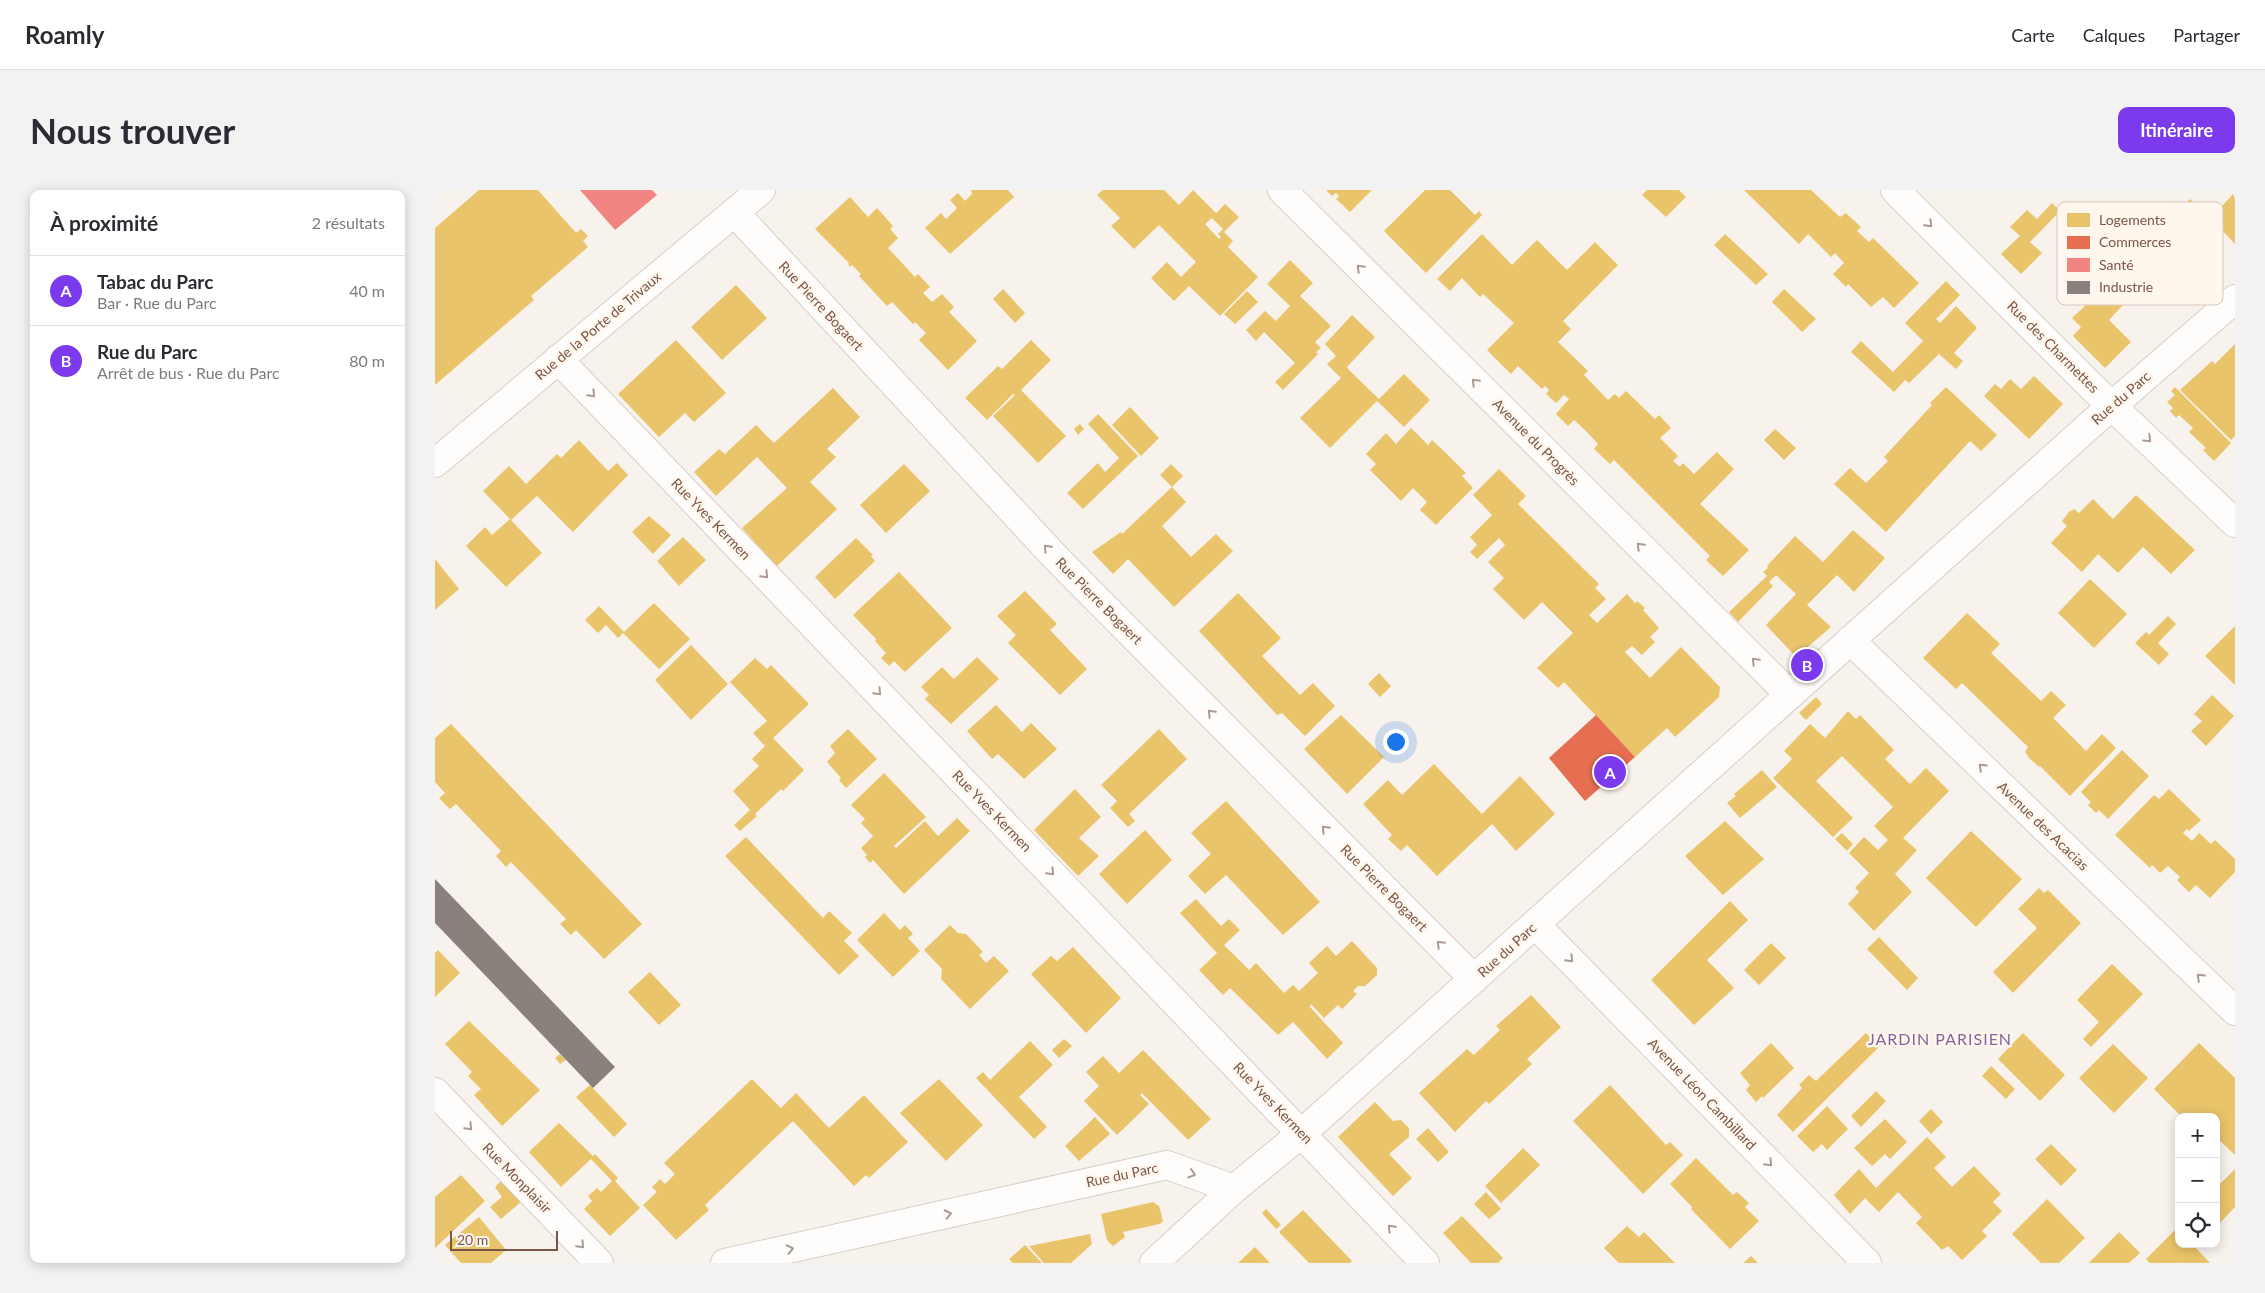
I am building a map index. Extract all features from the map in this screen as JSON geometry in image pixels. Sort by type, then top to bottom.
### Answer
[{"type":"street","name":"Rue de la Porte de Trivaux","points":[[435,463],[761,190]]},
{"type":"street","name":"Avenue du Progrès","points":[[1281,190],[1790,695]]},
{"type":"street","name":"Rue des Charmettes","points":[[1895,190],[2235,523]]},
{"type":"street","name":"Rue Pierre Bogaert","points":[[735,213],[1058,560],[1474,979]]},
{"type":"street","name":"Rue du Parc","points":[[725,1263],[1167,1165],[1234,1189],[1302,1133],[1850,640],[2113,405],[2235,299]]},
{"type":"street","name":"Rue Yves Kermen","points":[[558,359],[1425,1263]]},
{"type":"street","name":"Avenue des Acacias","points":[[1850,640],[2235,1011]]},
{"type":"street","name":"Avenue Léon Cambillard","points":[[1535,924],[1867,1263]]},
{"type":"street","name":"Rue Monplaisir","points":[[435,1092],[599,1263]]},
{"type":"street","points":[[1154,1263],[1234,1189]]},
{"type":"building: Logements","points":[[479,190],[538,190],[576,233],[581,229],[588,236],[583,241],[588,247],[531,296],[534,300],[435,385],[435,228]]},
{"type":"building: Logements","points":[[971,190],[1008,190],[1014,197],[950,254],[925,228],[941,213],[946,219],[957,208],[950,200],[958,193],[965,201],[972,194]]},
{"type":"building: Logements","points":[[1103,190],[1164,190],[1179,205],[1193,190],[1216,213],[1225,204],[1239,217],[1224,232],[1233,241],[1228,247],[1258,277],[1220,316],[1189,286],[1174,301],[1151,278],[1167,262],[1181,277],[1196,262],[1159,225],[1134,249],[1111,226],[1120,218],[1097,195]],"holes":[[[1212,218],[1223,229],[1218,234],[1221,237],[1219,239],[1205,224]]]},
{"type":"building: Logements","points":[[1326,190],[1372,190],[1350,212],[1336,199],[1339,196],[1336,193],[1332,196]]},
{"type":"building: Logements","points":[[1425,190],[1450,190],[1475,215],[1479,211],[1482,215],[1426,273],[1384,231]]},
{"type":"building: Logements","points":[[1647,190],[1679,190],[1686,197],[1666,217],[1642,195]]},
{"type":"building: Logements","points":[[1744,190],[1811,190],[1840,217],[1846,213],[1861,227],[1857,231],[1869,242],[1873,238],[1919,283],[1894,308],[1883,297],[1871,307],[1848,284],[1846,287],[1833,274],[1844,263],[1835,253],[1831,257],[1808,234],[1799,244]]},
{"type":"building: Logements","points":[[2235,192],[2235,244],[2223,231],[2223,205]]},
{"type":"building: Logements","points":[[850,197],[868,217],[877,208],[893,226],[890,229],[898,238],[888,248],[915,277],[918,274],[930,287],[923,293],[932,302],[942,294],[954,307],[949,312],[977,341],[948,370],[919,340],[926,333],[915,322],[913,324],[892,302],[887,306],[859,276],[861,274],[852,265],[850,267],[849,263],[815,229]]},
{"type":"building: Logements","points":[[2052,203],[2057,208],[2057,214],[2030,242],[2042,253],[2021,274],[2001,254],[2020,236],[2010,227],[2027,210],[2037,219]]},
{"type":"building: Logements","points":[[1482,234],[1512,265],[1537,240],[1567,270],[1595,242],[1618,265],[1563,321],[1571,329],[1558,342],[1588,371],[1584,375],[1608,400],[1615,394],[1619,398],[1626,391],[1655,419],[1659,415],[1671,428],[1660,438],[1678,456],[1673,461],[1680,467],[1683,463],[1694,474],[1717,452],[1734,469],[1700,504],[1749,550],[1723,576],[1706,560],[1710,556],[1614,460],[1610,464],[1594,449],[1598,444],[1586,431],[1574,420],[1568,426],[1556,414],[1569,399],[1564,395],[1556,403],[1546,394],[1549,390],[1545,386],[1542,389],[1518,366],[1511,374],[1487,350],[1514,323],[1483,294],[1480,297],[1462,278],[1450,291],[1437,279]]},
{"type":"building: Logements","points":[[1725,234],[1768,274],[1756,285],[1714,245]]},
{"type":"building: Logements","points":[[1290,260],[1313,283],[1300,296],[1331,326],[1315,342],[1321,348],[1316,352],[1318,354],[1283,390],[1275,382],[1295,363],[1264,332],[1256,341],[1246,330],[1265,311],[1276,321],[1290,306],[1267,284]]},
{"type":"building: Logements","points":[[1946,281],[1960,295],[1936,319],[1940,323],[1956,306],[1977,328],[1954,353],[1963,361],[1956,369],[1939,354],[1909,383],[1905,380],[1894,392],[1851,352],[1861,341],[1893,372],[1923,341],[1905,323]]},
{"type":"building: Logements","points":[[736,285],[767,318],[722,360],[691,327]]},
{"type":"building: Logements","points":[[1003,289],[1025,313],[1015,323],[993,299]]},
{"type":"building: Logements","points":[[1784,289],[1816,319],[1802,332],[1772,302]]},
{"type":"building: Logements","points":[[1247,291],[1258,302],[1235,324],[1224,314]]},
{"type":"building: Logements","points":[[2086,305],[2123,305],[2109,320],[2131,342],[2105,368],[2073,336],[2081,327],[2072,318]]},
{"type":"building: Logements","points":[[1352,315],[1375,337],[1347,367],[1349,370],[1379,399],[1404,374],[1430,400],[1404,427],[1377,401],[1330,448],[1300,418],[1341,378],[1327,364],[1336,356],[1325,344]]},
{"type":"building: Logements","points":[[676,340],[726,393],[694,422],[685,413],[659,437],[618,394]]},
{"type":"building: Logements","points":[[1031,340],[1051,360],[1021,390],[1066,436],[1038,463],[993,416],[1015,395],[1013,394],[987,420],[965,398],[998,366],[1002,369]]},
{"type":"building: Logements","points":[[2235,344],[2235,436],[2231,440],[2180,390],[2212,361],[2215,364]]},
{"type":"building: Logements","points":[[2034,376],[2063,404],[2029,439],[1984,396],[1995,384],[2001,389],[2010,379],[2021,389]]},
{"type":"building: Logements","points":[[1946,387],[1997,435],[1981,451],[1970,441],[1886,532],[1834,484],[1850,468],[1866,483],[1888,461],[1884,457]]},
{"type":"building: Logements","points":[[2175,387],[2231,443],[2214,461],[2203,450],[2206,448],[2189,432],[2193,428],[2179,415],[2176,418],[2170,411],[2173,408],[2167,402],[2175,395],[2171,391]]},
{"type":"building: Logements","points":[[833,388],[860,417],[827,449],[836,457],[810,482],[837,509],[777,566],[742,528],[787,488],[757,457],[716,496],[694,472],[719,449],[725,454],[756,425],[774,443]]},
{"type":"building: Logements","points":[[1130,407],[1159,438],[1141,456],[1112,425]]},
{"type":"building: Logements","points":[[1098,414],[1138,456],[1083,509],[1067,493],[1098,463],[1105,472],[1119,458],[1088,424]]},
{"type":"building: Logements","points":[[1080,424],[1084,429],[1078,435],[1074,429]]},
{"type":"building: Logements","points":[[1411,428],[1428,445],[1432,440],[1447,454],[1466,473],[1462,476],[1473,488],[1436,525],[1420,510],[1427,502],[1413,488],[1401,501],[1370,470],[1376,464],[1366,454],[1386,433],[1396,444]]},
{"type":"building: Logements","points":[[1775,429],[1796,448],[1784,460],[1764,440]]},
{"type":"building: Logements","points":[[579,440],[608,471],[617,463],[628,475],[573,532],[537,496],[511,520],[542,553],[506,587],[466,546],[485,527],[492,535],[510,519],[483,491],[509,466],[526,484],[557,454],[561,458]]},
{"type":"building: Logements","points":[[904,464],[930,491],[886,533],[860,505]]},
{"type":"building: Logements","points":[[1171,464],[1183,476],[1172,487],[1160,475]]},
{"type":"building: Logements","points":[[1499,469],[1526,496],[1518,504],[1599,584],[1595,588],[1606,599],[1589,615],[1597,623],[1627,594],[1635,603],[1637,601],[1645,608],[1643,610],[1659,628],[1650,637],[1655,642],[1642,655],[1632,646],[1625,652],[1650,678],[1681,647],[1720,687],[1719,697],[1675,737],[1667,728],[1635,757],[1564,682],[1558,688],[1537,668],[1573,633],[1542,602],[1524,620],[1493,589],[1504,578],[1488,562],[1505,545],[1499,538],[1477,559],[1470,552],[1477,545],[1470,537],[1492,515],[1473,495]]},
{"type":"building: Logements","points":[[1172,487],[1186,502],[1162,526],[1191,557],[1216,534],[1233,551],[1174,607],[1128,559],[1113,574],[1092,552],[1121,532],[1122,534]]},
{"type":"building: Logements","points":[[2136,495],[2195,550],[2171,574],[2143,547],[2118,573],[2098,554],[2082,572],[2051,543],[2067,526],[2062,521],[2074,509],[2079,513],[2093,499],[2113,519]]},
{"type":"building: Logements","points":[[649,516],[671,535],[653,554],[632,532]]},
{"type":"building: Logements","points":[[1853,530],[1885,558],[1854,592],[1837,575],[1807,605],[1831,627],[1796,657],[1766,625],[1796,594],[1776,575],[1769,582],[1773,586],[1738,622],[1729,612],[1767,576],[1763,572],[1768,568],[1767,566],[1795,536],[1823,562]]},
{"type":"building: Logements","points":[[683,537],[706,560],[679,586],[657,561]]},
{"type":"building: Logements","points":[[856,538],[873,555],[871,556],[875,561],[835,599],[815,577]]},
{"type":"building: Logements","points":[[435,559],[459,589],[435,610]]},
{"type":"building: Logements","points":[[899,572],[952,628],[905,672],[894,661],[889,666],[881,658],[886,653],[875,641],[876,639],[853,615]]},
{"type":"building: Logements","points":[[2090,579],[2127,614],[2094,648],[2058,613]]},
{"type":"building: Logements","points":[[1025,591],[1057,624],[1050,630],[1087,669],[1060,695],[1008,643],[1016,635],[997,616]]},
{"type":"building: Logements","points":[[1238,593],[1281,638],[1262,656],[1300,695],[1313,683],[1335,706],[1305,736],[1282,713],[1277,715],[1199,631]]},
{"type":"building: Logements","points":[[654,603],[690,639],[659,669],[623,633]]},
{"type":"building: Logements","points":[[599,606],[624,632],[618,638],[606,625],[598,633],[585,620]]},
{"type":"building: Logements","points":[[1967,613],[2000,644],[1991,653],[2041,701],[2051,691],[2066,705],[2053,718],[2086,751],[2102,734],[2116,748],[2070,796],[2040,766],[2029,758],[2025,752],[2028,747],[1962,683],[1956,689],[1923,658]]},
{"type":"building: Logements","points":[[2168,616],[2176,624],[2158,643],[2169,654],[2159,665],[2135,643],[2146,632],[2149,635]]},
{"type":"building: Logements","points":[[2235,626],[2235,685],[2205,656]]},
{"type":"building: Logements","points":[[691,645],[728,684],[691,720],[655,680]]},
{"type":"building: Logements","points":[[977,657],[999,679],[951,724],[925,699],[929,695],[921,687],[942,667],[954,679]]},
{"type":"building: Logements","points":[[755,658],[767,669],[771,665],[809,704],[773,738],[804,770],[783,791],[781,789],[755,814],[757,816],[740,831],[734,825],[750,810],[733,791],[759,766],[752,759],[765,746],[753,733],[767,721],[730,682]]},
{"type":"building: Logements","points":[[1379,673],[1391,686],[1380,697],[1368,684]]},
{"type":"building: Logements","points":[[2212,695],[2234,716],[2206,746],[2191,731],[2202,721],[2194,714]]},
{"type":"building: Logements","points":[[1816,697],[1822,704],[1806,720],[1799,713]]},
{"type":"building: Logements","points":[[996,705],[1022,732],[1031,723],[1057,749],[1024,779],[998,754],[992,759],[967,731]]},
{"type":"building: Logements","points":[[1848,711],[1856,719],[1860,715],[1894,750],[1885,759],[1910,784],[1926,768],[1949,791],[1903,838],[1917,850],[1895,874],[1912,892],[1874,931],[1848,904],[1859,892],[1855,888],[1869,873],[1849,853],[1864,837],[1878,850],[1888,840],[1874,826],[1893,807],[1842,756],[1816,781],[1853,818],[1833,837],[1773,778],[1792,759],[1784,751],[1810,724],[1825,738]]},
{"type":"building: Logements","points":[[1341,715],[1384,757],[1347,794],[1304,749]]},
{"type":"building: Logements","points":[[451,724],[642,924],[604,959],[576,930],[571,935],[560,924],[566,919],[511,862],[506,867],[496,856],[501,851],[456,804],[450,809],[439,798],[445,793],[435,782],[435,738]]},
{"type":"building: Logements","points":[[848,729],[877,759],[846,788],[839,780],[841,778],[827,762],[835,753],[830,746]]},
{"type":"building: Logements","points":[[1159,729],[1187,759],[1129,814],[1135,821],[1128,827],[1110,808],[1117,801],[1101,785]]},
{"type":"building: Logements","points":[[2122,750],[2149,776],[2108,819],[2099,810],[2096,813],[2088,805],[2091,802],[2081,792]]},
{"type":"building: Logements","points":[[1434,764],[1482,814],[1520,776],[1555,814],[1516,851],[1492,824],[1437,876],[1407,845],[1401,851],[1388,839],[1392,835],[1363,804],[1388,780],[1402,795]]},
{"type":"building: Logements","points":[[1762,770],[1777,787],[1740,818],[1727,803],[1736,796],[1734,794]]},
{"type":"building: Logements","points":[[884,773],[926,817],[894,846],[896,848],[925,821],[938,836],[957,818],[970,831],[904,894],[873,860],[870,863],[865,857],[867,855],[861,848],[873,836],[861,823],[865,819],[851,805]]},
{"type":"building: Logements","points":[[1075,789],[1101,817],[1079,838],[1099,856],[1078,876],[1034,830]]},
{"type":"building: Logements","points":[[2169,789],[2201,820],[2189,831],[2187,829],[2183,833],[2192,841],[2199,833],[2211,844],[2215,840],[2235,859],[2235,872],[2210,898],[2196,885],[2189,892],[2177,880],[2180,877],[2168,866],[2160,873],[2152,865],[2150,868],[2115,835],[2154,795],[2159,799]]},
{"type":"building: Logements","points":[[1226,801],[1320,902],[1283,935],[1226,875],[1205,894],[1188,876],[1211,854],[1191,833]]},
{"type":"building: Logements","points":[[1725,821],[1764,859],[1723,895],[1685,856]]},
{"type":"building: Logements","points":[[1145,830],[1172,860],[1127,904],[1099,874]]},
{"type":"building: Logements","points":[[1971,831],[2022,879],[1976,927],[1926,878]]},
{"type":"building: Logements","points":[[1842,833],[1853,844],[1847,851],[1835,839]]},
{"type":"building: Logements","points":[[746,837],[823,918],[829,911],[852,933],[844,941],[859,956],[839,975],[725,856]]},
{"type":"building: Logements","points":[[2039,888],[2044,893],[2048,890],[2081,923],[2013,993],[1993,972],[2037,928],[2018,909]]},
{"type":"building: Logements","points":[[1196,899],[1221,926],[1229,919],[1240,930],[1224,945],[1249,970],[1256,963],[1284,993],[1293,985],[1299,991],[1318,973],[1309,963],[1327,946],[1336,956],[1352,941],[1377,968],[1377,975],[1365,986],[1358,986],[1353,991],[1357,994],[1342,1009],[1338,1005],[1324,1018],[1311,1004],[1310,1007],[1343,1043],[1327,1059],[1293,1022],[1278,1035],[1230,988],[1223,995],[1199,970],[1217,953],[1180,913]]},
{"type":"building: Logements","points":[[1730,901],[1748,920],[1707,960],[1734,988],[1694,1025],[1651,980]]},
{"type":"building: Logements","points":[[884,913],[900,930],[905,925],[913,934],[908,938],[920,951],[893,977],[857,940]]},
{"type":"building: Logements","points":[[950,925],[958,933],[966,934],[983,952],[979,955],[986,963],[994,956],[1009,971],[970,1009],[941,979],[942,969],[924,950]]},
{"type":"building: Logements","points":[[1879,937],[1918,978],[1907,990],[1867,949]]},
{"type":"building: Logements","points":[[1771,943],[1786,958],[1759,985],[1744,970]]},
{"type":"building: Logements","points":[[1073,947],[1121,998],[1086,1033],[1031,974],[1051,956],[1057,961]]},
{"type":"building: Logements","points":[[438,950],[460,973],[435,997],[435,953]]},
{"type":"building: Logements","points":[[2112,964],[2143,994],[2091,1047],[2083,1039],[2099,1022],[2077,1000]]},
{"type":"building: Logements","points":[[650,972],[681,1005],[659,1025],[628,992]]},
{"type":"building: Logements","points":[[1531,995],[1561,1027],[1527,1059],[1532,1064],[1489,1104],[1486,1101],[1455,1132],[1419,1093],[1467,1049],[1474,1055],[1500,1030],[1496,1026]]},
{"type":"building: Logements","points":[[469,1021],[540,1090],[502,1126],[474,1095],[481,1089],[468,1076],[472,1072],[445,1044]]},
{"type":"building: Logements","points":[[1866,1033],[1879,1047],[1793,1132],[1777,1115],[1802,1088],[1799,1085],[1809,1075],[1816,1081]]},
{"type":"building: Logements","points":[[2023,1033],[2065,1075],[2040,1101],[1998,1059]]},
{"type":"building: Logements","points":[[1064,1039],[1072,1046],[1059,1058],[1052,1050]]},
{"type":"building: Logements","points":[[1030,1041],[1053,1065],[1019,1097],[1047,1127],[1034,1139],[976,1078],[983,1072],[990,1080]]},
{"type":"building: Logements","points":[[1771,1043],[1794,1068],[1763,1098],[1762,1096],[1756,1102],[1746,1090],[1750,1085],[1740,1073]]},
{"type":"building: Logements","points":[[2199,1043],[2235,1078],[2235,1155],[2220,1141],[2220,1113],[2178,1113],[2154,1089]]},
{"type":"building: Logements","points":[[2113,1044],[2148,1078],[2114,1113],[2079,1078]]},
{"type":"building: Logements","points":[[1143,1050],[1211,1119],[1188,1140],[1142,1093],[1140,1095],[1149,1104],[1117,1135],[1084,1101],[1099,1086],[1086,1072],[1103,1056],[1119,1073]]},
{"type":"building: Logements","points":[[560,1054],[566,1060],[560,1064],[555,1058]]},
{"type":"building: Logements","points":[[1991,1066],[2015,1089],[2006,1099],[1982,1076]]},
{"type":"building: Logements","points":[[752,1079],[781,1108],[796,1093],[829,1128],[864,1095],[908,1142],[869,1178],[866,1175],[854,1186],[793,1121],[705,1205],[709,1210],[676,1240],[643,1205],[657,1192],[652,1187],[660,1179],[665,1184],[675,1174],[664,1163]]},
{"type":"building: Logements","points":[[939,1079],[983,1125],[946,1161],[900,1113]]},
{"type":"building: Logements","points":[[590,1085],[627,1124],[614,1137],[576,1097]]},
{"type":"building: Logements","points":[[1610,1085],[1666,1145],[1670,1142],[1683,1155],[1643,1194],[1573,1121]]},
{"type":"building: Logements","points":[[1876,1091],[1886,1101],[1861,1127],[1851,1116]]},
{"type":"building: Logements","points":[[1375,1102],[1393,1121],[1401,1120],[1409,1128],[1409,1137],[1389,1154],[1412,1178],[1393,1196],[1338,1137]]},
{"type":"building: Logements","points":[[1827,1106],[1848,1129],[1827,1150],[1822,1144],[1813,1152],[1797,1136]]},
{"type":"building: Logements","points":[[1931,1109],[1943,1122],[1931,1134],[1919,1121]]},
{"type":"building: Logements","points":[[1095,1117],[1110,1134],[1079,1161],[1065,1146]]},
{"type":"building: Logements","points":[[1885,1119],[1907,1142],[1890,1159],[1885,1154],[1872,1166],[1854,1148]]},
{"type":"building: Logements","points":[[559,1123],[593,1156],[595,1154],[618,1178],[615,1181],[640,1208],[610,1236],[584,1209],[592,1201],[588,1196],[597,1188],[601,1192],[612,1181],[591,1159],[561,1187],[529,1152]]},
{"type":"building: Logements","points":[[1428,1128],[1449,1152],[1438,1162],[1416,1139]]},
{"type":"building: Logements","points":[[1927,1137],[1946,1157],[1934,1168],[1952,1187],[1974,1166],[2001,1194],[1993,1202],[2002,1211],[1982,1231],[1987,1236],[1962,1260],[1948,1246],[1942,1250],[1916,1223],[1922,1217],[1898,1192],[1879,1212],[1865,1198],[1850,1214],[1834,1195],[1859,1169],[1876,1188]]},
{"type":"building: Logements","points":[[2051,1144],[2077,1170],[2061,1186],[2035,1159]]},
{"type":"building: Logements","points":[[1523,1148],[1540,1165],[1501,1203],[1485,1186]]},
{"type":"building: Logements","points":[[1696,1158],[1733,1195],[1737,1192],[1749,1203],[1745,1207],[1759,1221],[1730,1249],[1691,1209],[1692,1207],[1670,1184]]},
{"type":"building: Logements","points":[[2235,1169],[2235,1207],[2220,1223],[2220,1203],[2220,1184]]},
{"type":"building: Logements","points":[[461,1175],[485,1201],[435,1248],[435,1197]]},
{"type":"building: Logements","points":[[502,1180],[521,1202],[501,1219],[490,1207],[502,1197],[495,1187]]},
{"type":"building: Logements","points":[[1486,1192],[1501,1209],[1489,1219],[1474,1204]]},
{"type":"building: Logements","points":[[2047,1199],[2085,1238],[2059,1263],[2041,1263],[2012,1234]]},
{"type":"building: Logements","points":[[1153,1202],[1159,1206],[1163,1221],[1160,1224],[1123,1232],[1125,1237],[1113,1246],[1107,1240],[1101,1214]]},
{"type":"building: Logements","points":[[1266,1209],[1281,1225],[1276,1229],[1262,1213]]},
{"type":"building: Logements","points":[[1303,1210],[1352,1261],[1350,1263],[1309,1263],[1279,1232]]},
{"type":"building: Logements","points":[[1462,1216],[1503,1258],[1498,1263],[1471,1263],[1443,1233]]},
{"type":"building: Logements","points":[[479,1217],[506,1250],[491,1263],[461,1263],[445,1245]]},
{"type":"building: Logements","points":[[1627,1226],[1639,1237],[1644,1232],[1675,1263],[1619,1263],[1604,1248]]},
{"type":"building: Logements","points":[[2175,1230],[2175,1248],[2196,1248],[2210,1263],[2150,1263],[2146,1259]]},
{"type":"building: Logements","points":[[2119,1232],[2140,1253],[2129,1263],[2089,1263]]},
{"type":"building: Logements","points":[[1090,1234],[1092,1244],[1071,1263],[1044,1263],[1029,1246]]},
{"type":"building: Logements","points":[[1025,1245],[1042,1263],[1013,1263],[1009,1259]]},
{"type":"building: Logements","points":[[1255,1247],[1270,1263],[1238,1263]]},
{"type":"building: Logements","points":[[1751,1256],[1758,1263],[1743,1263]]},
{"type":"building: Commerces","points":[[1596,715],[1635,757],[1585,801],[1549,758]]},
{"type":"building: Santé","points":[[580,190],[652,190],[657,195],[615,230]]},
{"type":"building: Industrie","points":[[435,879],[615,1067],[593,1088],[435,923]]},
{"type":"place","name":"Rue du Parc","points":[[1807,665]]},
{"type":"place","name":"Tabac du Parc","points":[[1610,772]]},
{"type":"district","name":"JARDIN PARISIEN","points":[[1940,1039]]}]
